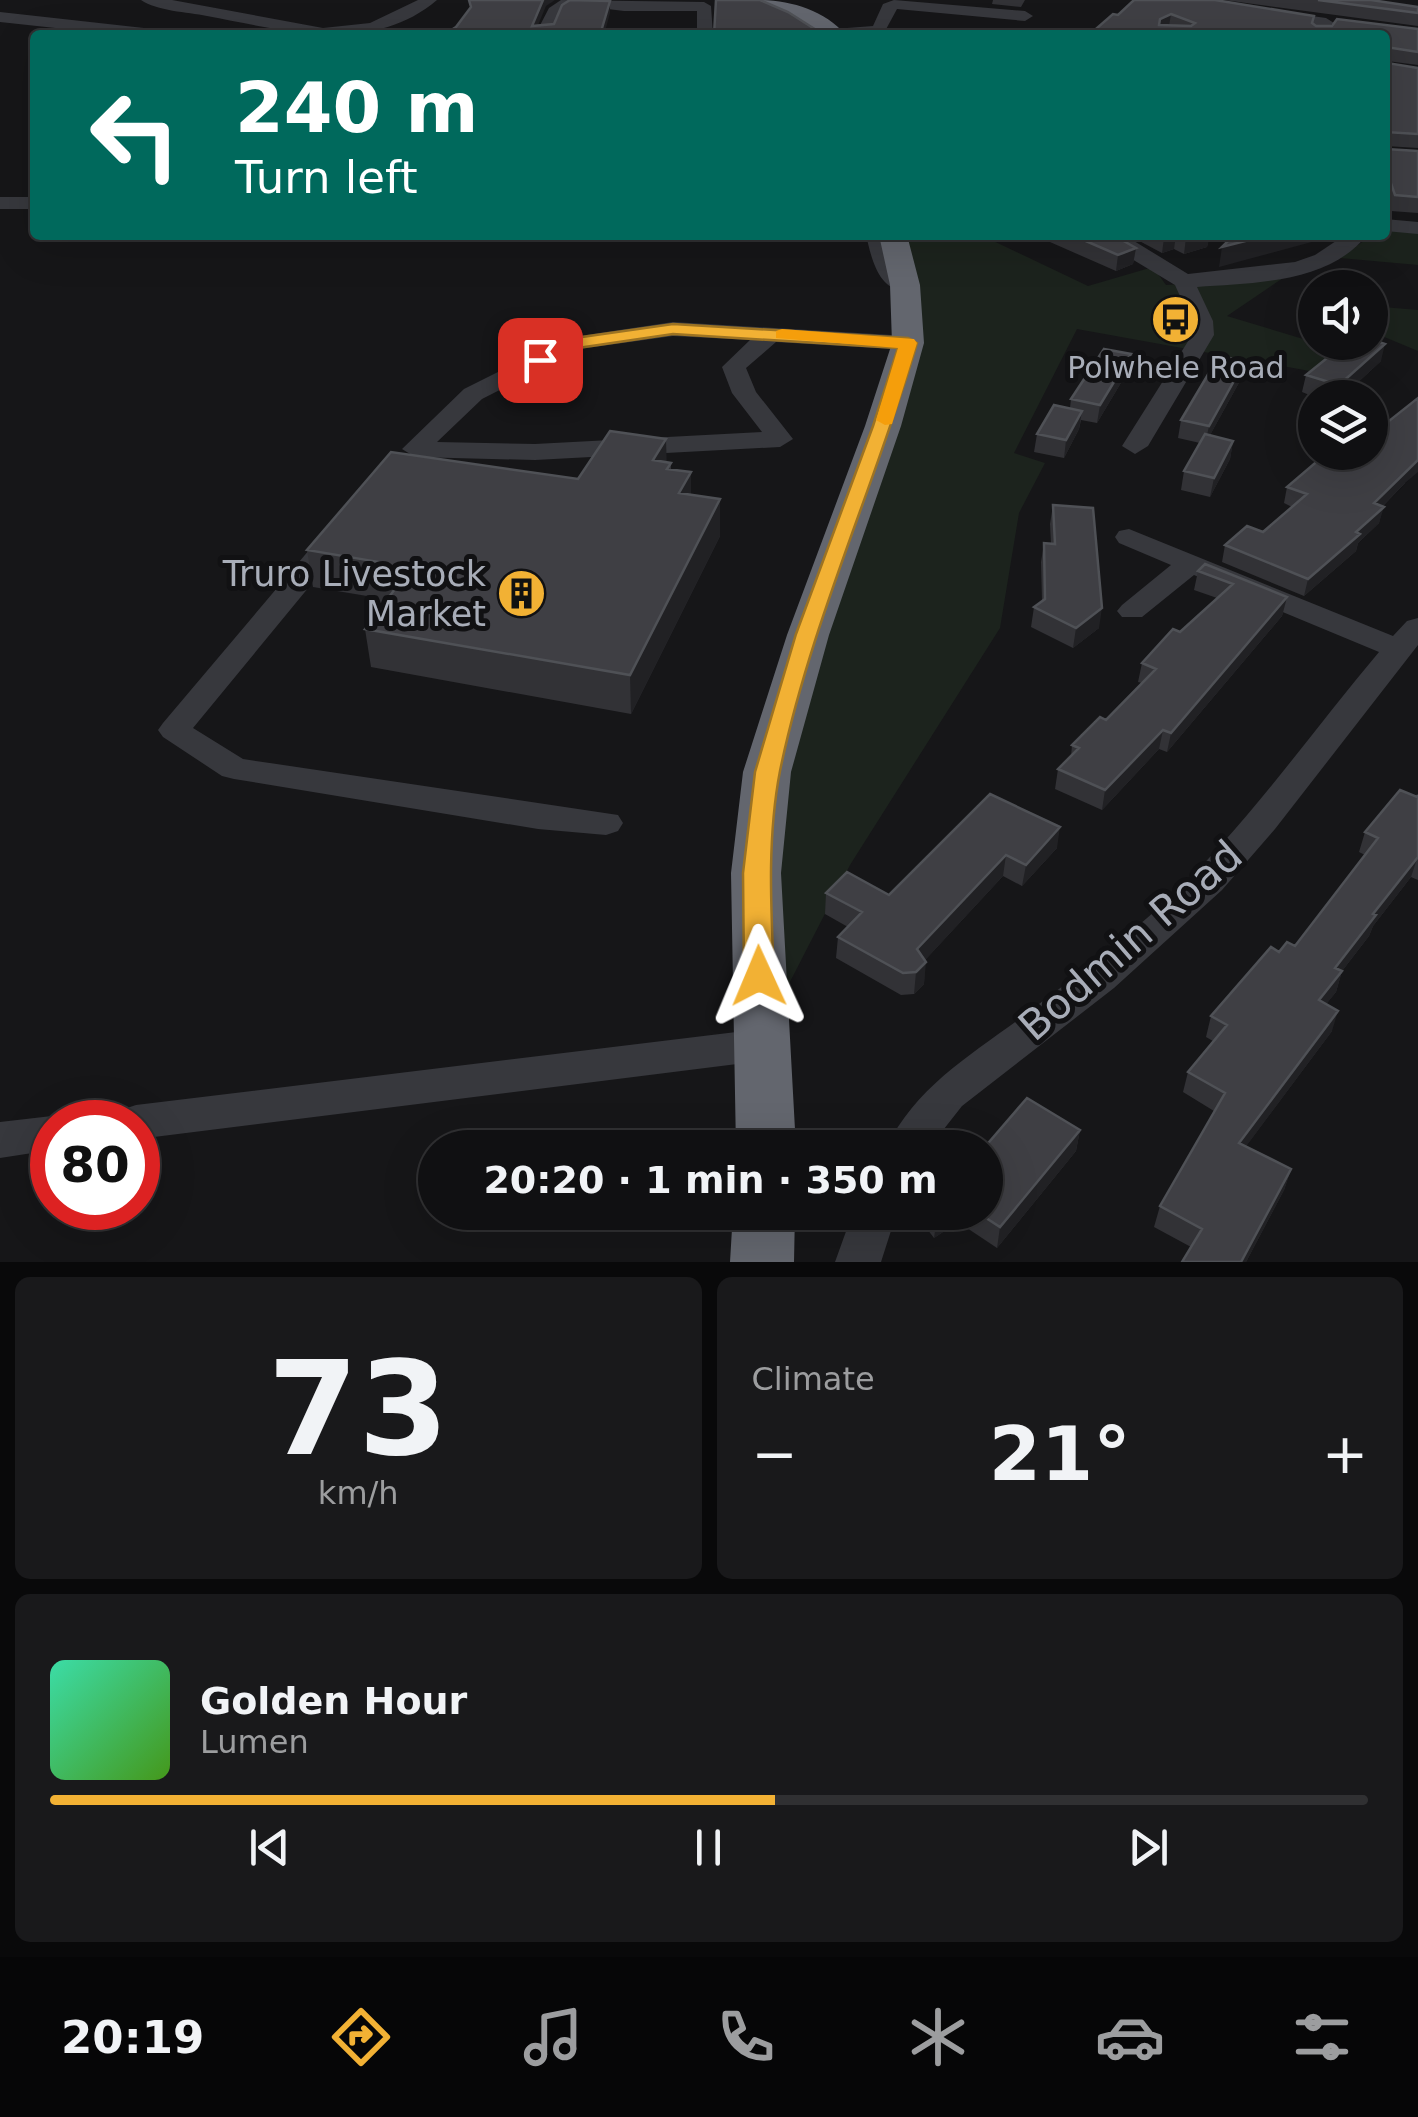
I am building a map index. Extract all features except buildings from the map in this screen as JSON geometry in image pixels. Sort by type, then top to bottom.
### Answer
[{"type":"highway","points":[[766,0],[828,30]]},
{"type":"highway","points":[[765,1130],[756,873],[767,772],[808,634],[883,426],[908,343],[905,285],[895,240]]},
{"type":"highway","points":[[762,1262],[763,1230]]},
{"type":"street","points":[[148,0],[292,30]]},
{"type":"street","points":[[352,30],[381,24],[430,0]]},
{"type":"street","points":[[545,30],[554,11],[570,0],[624,14],[704,6],[705,30]]},
{"type":"street","points":[[1203,0],[1202,3],[1323,29],[1344,26]]},
{"type":"street","points":[[879,30],[888,7],[896,4],[1026,16]]},
{"type":"street","points":[[0,17],[117,30]]},
{"type":"street","points":[[0,203],[30,203]]},
{"type":"street","points":[[1390,226],[1418,228]]},
{"type":"street","points":[[877,240],[886,272],[905,285]]},
{"type":"street","points":[[1115,240],[1184,281],[1202,321],[1202,336],[1135,446]]},
{"type":"street","points":[[1184,281],[1280,272],[1327,257],[1350,240]]},
{"type":"street","points":[[387,475],[474,394],[574,343],[673,329],[908,343]]},
{"type":"street","points":[[415,449],[535,452],[780,438],[744,392],[734,368],[771,334]]},
{"type":"street","points":[[350,519],[174,730],[234,768],[538,818],[606,824]]},
{"type":"street","points":[[1130,538],[1408,638]]},
{"type":"street","points":[[1132,611],[1191,563]]},
{"type":"street","name":"Bodmin Road","points":[[918,1130],[947,1094],[1131,950],[1240,848],[1372,676],[1408,638]]},
{"type":"street","points":[[160,1119],[761,1045]]},
{"type":"street","points":[[0,1140],[30,1136]]},
{"type":"street","points":[[858,1262],[869,1230]]},
{"type":"shaded area","points":[[1390,230],[1418,233],[1418,265],[1340,258],[1365,240],[1390,240]]},
{"type":"shaded area","points":[[901,240],[991,240],[1088,286],[1153,267],[1166,285],[1283,278],[1227,316],[1298,337],[1298,360],[1324,360],[1315,372],[1077,329],[1014,453],[1045,463],[1019,513],[1000,628],[850,865],[775,1011],[774,871],[789,778],[826,636],[898,428]]},
{"type":"shaded area","points":[[1388,307],[1418,310],[1418,351],[1388,338]]},
{"type":"slow traffic","points":[[782,335],[908,343],[885,420]]},
{"type":"place","name":"Polwhele Road","points":[[1176,319]]},
{"type":"place","name":"Truro Livestock Market","points":[[521,594]]},
{"type":"route","points":[[540,360],[574,343],[673,329],[908,343],[900,377],[808,634],[767,772],[756,873],[759,976]]}]
